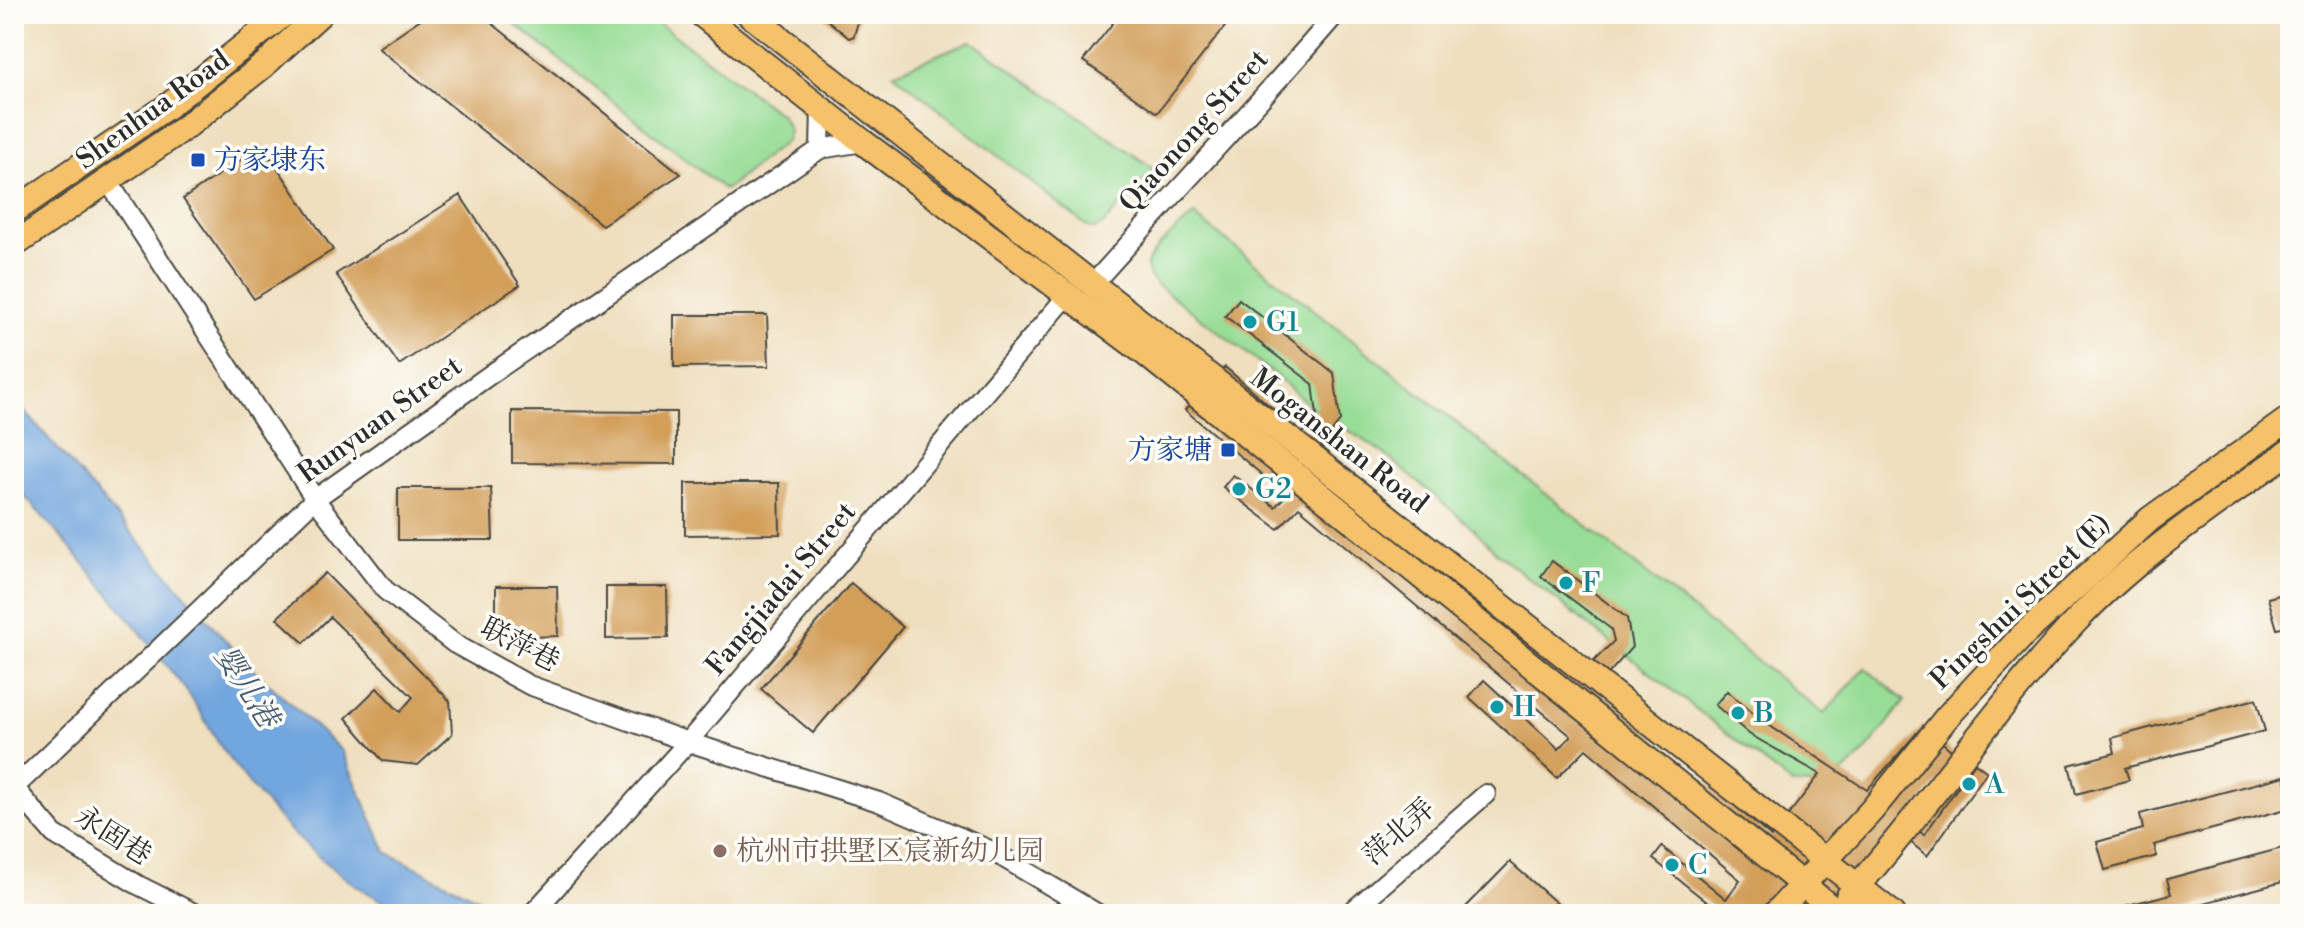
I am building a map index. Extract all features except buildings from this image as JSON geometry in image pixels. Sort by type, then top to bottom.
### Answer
[{"type":"main road","name":"Shenhua Road","points":[[14,211],[168,106],[284,14]]},
{"type":"main road","name":"Shenhua Road","points":[[14,245],[187,126],[264,65],[320,14]]},
{"type":"main road","name":"Moganshan Road","points":[[701,14],[863,142],[1146,354],[1803,883],[1836,913]]},
{"type":"main road","name":"Moganshan Road","points":[[749,14],[1893,914]]},
{"type":"main road","name":"Pingshui Street (E)","points":[[1775,914],[1872,810],[1947,717],[2023,635],[2150,519],[2290,418]]},
{"type":"main road","name":"Pingshui Street (E)","points":[[1836,913],[2012,694],[2078,619],[2147,556],[2290,451]]},
{"type":"street","name":"Qiaonong Street","points":[[1092,285],[1273,88],[1336,14]]},
{"type":"street","points":[[820,149],[821,108]]},
{"type":"street","name":"Runyuan Street","points":[[14,787],[315,499],[491,374],[820,149],[863,142]]},
{"type":"street","name":"联萍巷","points":[[108,181],[315,499],[385,590],[455,644],[529,685],[688,742],[879,802],[992,851],[1098,914]]},
{"type":"street","name":"Fangjiadai Street","points":[[534,911],[688,742],[1067,296]]},
{"type":"street","name":"永固巷","points":[[14,787],[54,834],[138,885],[196,914]]},
{"type":"street","name":"萍北弄","points":[[1349,914],[1486,794]]},
{"type":"green space","points":[[502,14],[646,14],[781,115],[789,130],[786,141],[725,190]]},
{"type":"green space","points":[[971,41],[1154,169],[1104,224],[1095,229],[1088,227],[893,73]]},
{"type":"green space","points":[[1194,215],[1824,714],[1865,668],[1905,701],[1866,750],[1843,772],[1818,784],[1792,784],[1498,554],[1473,528],[1382,452],[1309,405],[1278,377],[1156,284],[1147,268],[1152,254]]},
{"type":"water","name":"婴儿港","points":[[14,399],[242,659],[342,751],[386,852],[508,914],[427,915],[390,904],[336,871],[287,827],[245,780],[188,694],[142,634],[14,485]]},
{"type":"place","name":"方家埭东","points":[[198,160]]},
{"type":"place","name":"G1","points":[[1250,322]]},
{"type":"place","name":"方家塘","points":[[1228,450]]},
{"type":"place","name":"G2","points":[[1239,489]]},
{"type":"place","name":"F","points":[[1566,583]]},
{"type":"place","name":"H","points":[[1497,707]]},
{"type":"place","name":"B","points":[[1738,713]]},
{"type":"place","name":"A","points":[[1969,784]]},
{"type":"place","name":"杭州市拱墅区宸新幼儿园","points":[[720,851]]},
{"type":"place","name":"C","points":[[1672,865]]}]
